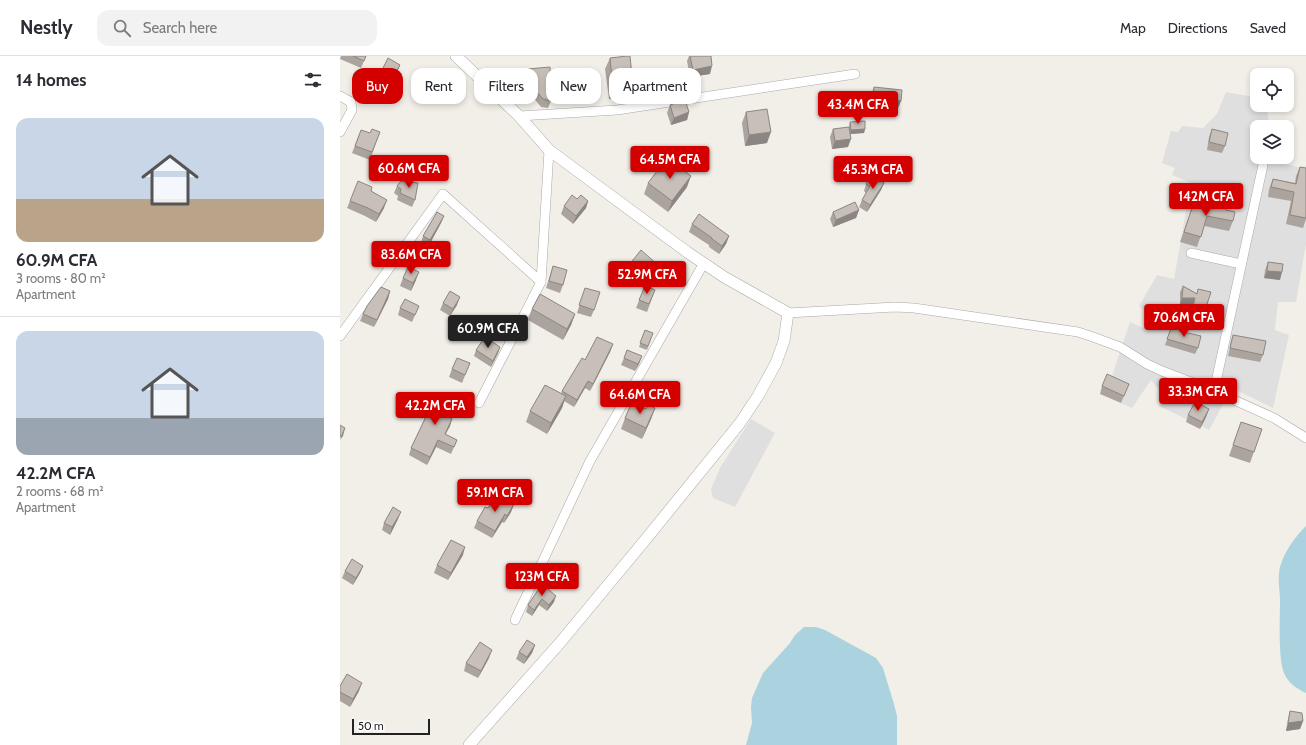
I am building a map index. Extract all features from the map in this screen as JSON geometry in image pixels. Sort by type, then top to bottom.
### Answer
[{"type":"street","points":[[456,56],[519,116],[550,150],[724,277],[788,313],[895,307],[914,308],[1078,332],[1120,347],[1147,364],[1162,371],[1214,391],[1274,418],[1306,438]]},
{"type":"street","points":[[519,116],[617,110],[855,74]]},
{"type":"street","points":[[340,96],[351,102],[352,110],[340,132]]},
{"type":"street","points":[[479,403],[540,282],[550,150]]},
{"type":"street","points":[[1214,391],[1264,165]]},
{"type":"street","points":[[340,336],[443,194],[540,282]]},
{"type":"street","points":[[1191,254],[1241,264]]},
{"type":"street","points":[[515,620],[590,461],[704,263]]},
{"type":"street","points":[[469,745],[560,644],[740,423],[758,396],[776,363],[784,341],[788,313]]},
{"type":"shaded area","points":[[1226,92],[1250,96],[1250,112],[1268,112],[1268,120],[1250,120],[1250,164],[1285,164],[1306,169],[1306,244],[1296,302],[1278,302],[1275,330],[1289,335],[1273,408],[1232,388],[1209,430],[1159,406],[1162,393],[1151,380],[1132,408],[1106,394],[1130,322],[1148,330],[1156,319],[1139,306],[1157,275],[1174,279],[1191,183],[1172,175],[1175,168],[1162,163],[1171,131],[1178,132],[1182,126],[1203,128],[1217,114]]},
{"type":"shaded area","points":[[751,419],[775,433],[735,507],[713,498],[711,489],[720,468]]},
{"type":"water","points":[[1306,526],[1306,693],[1290,683],[1282,666],[1280,648],[1279,573],[1285,554]]},
{"type":"water","points":[[804,627],[816,627],[825,630],[876,658],[883,668],[897,716],[897,745],[746,745],[752,723],[752,698],[763,673],[790,643],[795,635]]},
{"type":"building","points":[[353,56],[366,56],[364,61]]},
{"type":"building","points":[[630,56],[631,68],[611,68],[610,58]]},
{"type":"building","points":[[690,56],[711,56],[712,66],[693,68]]},
{"type":"building","points":[[388,58],[400,65],[398,68],[383,68]]},
{"type":"building","points":[[550,67],[546,68],[546,100],[543,99],[538,93],[538,68]]},
{"type":"building","points":[[874,87],[902,90],[901,101],[873,98]]},
{"type":"building","points":[[686,104],[689,112],[674,118],[670,105]]},
{"type":"building","points":[[767,109],[771,132],[749,135],[746,112]]},
{"type":"building","points":[[865,121],[865,129],[851,130],[850,122]]},
{"type":"building","points":[[849,127],[851,139],[835,141],[833,129]]},
{"type":"building","points":[[372,129],[380,132],[372,152],[355,146],[361,130],[370,133]]},
{"type":"building","points":[[1212,129],[1228,133],[1225,146],[1209,142]]},
{"type":"building","points":[[667,158],[691,176],[672,201],[648,183]]},
{"type":"building","points":[[1300,167],[1306,168],[1306,218],[1290,215],[1294,192],[1271,187],[1273,179],[1296,184]]},
{"type":"building","points":[[872,175],[884,183],[870,205],[862,200],[870,186],[866,184]]},
{"type":"building","points":[[358,181],[372,187],[371,191],[387,200],[379,214],[350,201]]},
{"type":"building","points":[[401,181],[418,183],[415,200],[400,193],[401,189],[397,186]]},
{"type":"building","points":[[572,195],[577,199],[581,195],[588,201],[576,216],[564,206]]},
{"type":"building","points":[[855,202],[859,210],[836,220],[833,212]]},
{"type":"building","points":[[1194,202],[1215,209],[1216,203],[1227,205],[1226,210],[1235,212],[1233,221],[1207,216],[1201,237],[1184,232]]},
{"type":"building","points":[[437,212],[444,216],[430,240],[423,236]]},
{"type":"building","points":[[699,214],[729,236],[722,246],[692,224]]},
{"type":"building","points":[[641,250],[658,265],[646,279],[629,265]]},
{"type":"building","points":[[1268,262],[1283,264],[1282,272],[1267,271]]},
{"type":"building","points":[[553,266],[567,270],[563,285],[549,281]]},
{"type":"building","points":[[408,267],[419,272],[413,283],[403,278]]},
{"type":"building","points":[[645,286],[655,290],[649,304],[639,300]]},
{"type":"building","points":[[1183,286],[1197,294],[1198,289],[1211,292],[1205,310],[1193,307],[1195,298],[1182,298]]},
{"type":"building","points":[[381,287],[390,291],[377,320],[363,314]]},
{"type":"building","points":[[585,288],[600,292],[594,310],[579,305]]},
{"type":"building","points":[[450,291],[460,297],[453,309],[443,303]]},
{"type":"building","points":[[540,294],[575,314],[567,329],[532,309]]},
{"type":"building","points":[[405,299],[419,306],[415,315],[400,308]]},
{"type":"building","points":[[1172,326],[1180,329],[1179,331],[1201,336],[1198,348],[1167,339]]},
{"type":"building","points":[[645,330],[653,333],[648,346],[640,343]]},
{"type":"building","points":[[1233,335],[1266,341],[1263,355],[1230,348]]},
{"type":"building","points":[[485,337],[500,347],[493,361],[476,350]]},
{"type":"building","points":[[597,337],[613,344],[593,384],[588,381],[577,400],[562,391],[582,358],[585,360]]},
{"type":"building","points":[[627,350],[642,356],[638,364],[624,358]]},
{"type":"building","points":[[457,358],[470,363],[465,375],[452,369]]},
{"type":"building","points":[[1107,374],[1129,384],[1124,396],[1102,386]]},
{"type":"building","points":[[545,385],[566,396],[551,423],[530,411]]},
{"type":"building","points":[[432,393],[456,405],[450,418],[452,419],[445,434],[457,440],[454,447],[438,440],[430,457],[411,448],[432,404],[428,402]]},
{"type":"building","points":[[632,402],[646,409],[648,405],[655,408],[646,428],[625,418]]},
{"type":"building","points":[[1195,402],[1209,409],[1202,422],[1188,415]]},
{"type":"building","points":[[1241,422],[1262,429],[1254,452],[1233,445]]},
{"type":"building","points":[[340,425],[345,428],[341,437],[340,436]]},
{"type":"building","points":[[497,494],[514,504],[507,516],[505,514],[495,531],[477,521],[485,507],[488,508]]},
{"type":"building","points":[[393,507],[401,512],[392,527],[384,523]]},
{"type":"building","points":[[451,540],[465,547],[451,573],[437,565]]},
{"type":"building","points":[[352,559],[363,566],[356,578],[345,571]]},
{"type":"building","points":[[542,584],[556,596],[549,605],[542,599],[534,610],[528,605]]},
{"type":"building","points":[[527,640],[535,645],[527,657],[519,652]]},
{"type":"building","points":[[480,642],[492,650],[481,671],[466,663]]},
{"type":"building","points":[[347,674],[362,683],[353,699],[340,692],[340,686]]},
{"type":"building","points":[[1290,711],[1302,713],[1303,721],[1288,723]]}]
